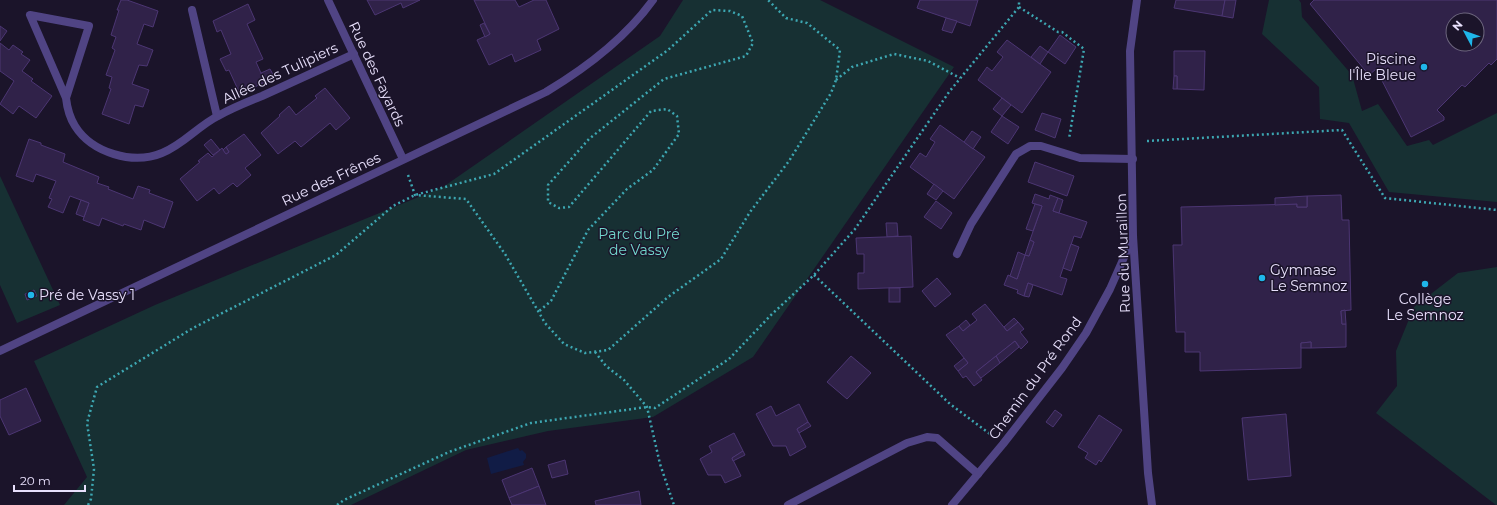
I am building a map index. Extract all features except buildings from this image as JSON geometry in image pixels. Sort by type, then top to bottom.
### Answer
[{"type":"street","name":"Rue des Fayards","points":[[328,0],[403,159]]},
{"type":"street","name":"Rue des Frênes","points":[[0,351],[546,92],[568,79],[614,43],[653,0]]},
{"type":"street","name":"Rue du Muraillon","points":[[1137,0],[1130,51],[1133,236],[1148,473],[1152,505]]},
{"type":"street","name":"Allée des Tulipiers","points":[[192,10],[217,116]]},
{"type":"street","name":"Allée des Tulipiers","points":[[66,98],[89,26],[30,15],[66,98],[68,110],[75,127],[87,140],[103,150],[122,156],[145,158],[162,153],[217,116],[354,54]]},
{"type":"street","points":[[958,254],[971,224],[1016,154],[1030,146],[1040,146],[1080,158],[1132,159]]},
{"type":"street","name":"Chemin du Pré Rond","points":[[952,505],[1003,444],[1062,368],[1086,333],[1110,289],[1133,236]]},
{"type":"street","points":[[788,505],[907,443],[927,437],[938,438],[978,474]]},
{"type":"path","points":[[415,195],[466,199],[505,254],[545,323],[564,344],[585,353],[608,350],[668,297],[721,259],[750,212],[790,161],[831,93],[836,80],[840,50],[807,23],[786,18],[768,0]]},
{"type":"path","points":[[337,505],[344,500],[449,452],[531,423],[647,407],[655,408],[729,359],[814,275],[855,228],[949,92],[1019,7],[1019,0]]},
{"type":"path","points":[[1019,7],[1058,32],[1062,32],[1084,49],[1066,154]]},
{"type":"path","points":[[88,505],[91,498],[94,469],[87,423],[97,387],[192,328],[336,255],[393,206],[415,195],[494,174],[668,50],[712,10],[730,11],[742,16],[753,43],[746,56],[664,79],[589,139],[548,185],[548,202],[559,208],[570,207],[651,111],[667,109],[677,116],[679,134],[653,170],[627,189],[588,230],[551,301],[538,312]]},
{"type":"path","points":[[836,80],[852,67],[894,54],[928,61],[960,78]]},
{"type":"path","points":[[1132,134],[1147,141],[1342,130],[1385,198],[1497,210]]},
{"type":"path","points":[[403,159],[415,195]]},
{"type":"path","points":[[814,275],[950,404],[1003,444]]},
{"type":"path","points":[[594,352],[606,366],[624,380],[647,407],[660,464],[674,505]]},
{"type":"green space","name":"Parc du Pré de Vassy","points":[[683,0],[820,0],[954,67],[753,357],[653,417],[548,431],[466,450],[351,505],[64,505],[87,477],[34,361],[155,305],[443,187],[660,36]]},
{"type":"green space","points":[[1269,0],[1299,0],[1301,3],[1302,17],[1352,75],[1362,111],[1378,104],[1407,146],[1429,140],[1433,145],[1497,113],[1497,202],[1389,192],[1349,123],[1320,119],[1319,87],[1262,34]]},
{"type":"green space","points":[[0,176],[60,305],[17,323],[0,285]]},
{"type":"green space","points":[[1497,267],[1496,505],[1376,413],[1397,386],[1396,351],[1414,307],[1458,273]]},
{"type":"water","points":[[518,448],[526,454],[526,458],[523,462],[524,465],[491,474],[487,458]]},
{"type":"place","name":"Piscine l'Île Bleue","points":[[1424,67]]},
{"type":"place","name":"Gymnase Le Semnoz","points":[[1262,278]]},
{"type":"place","name":"Collège Le Semnoz","points":[[1425,284]]},
{"type":"place","name":"Pré de Vassy 1","points":[[31,295]]}]
